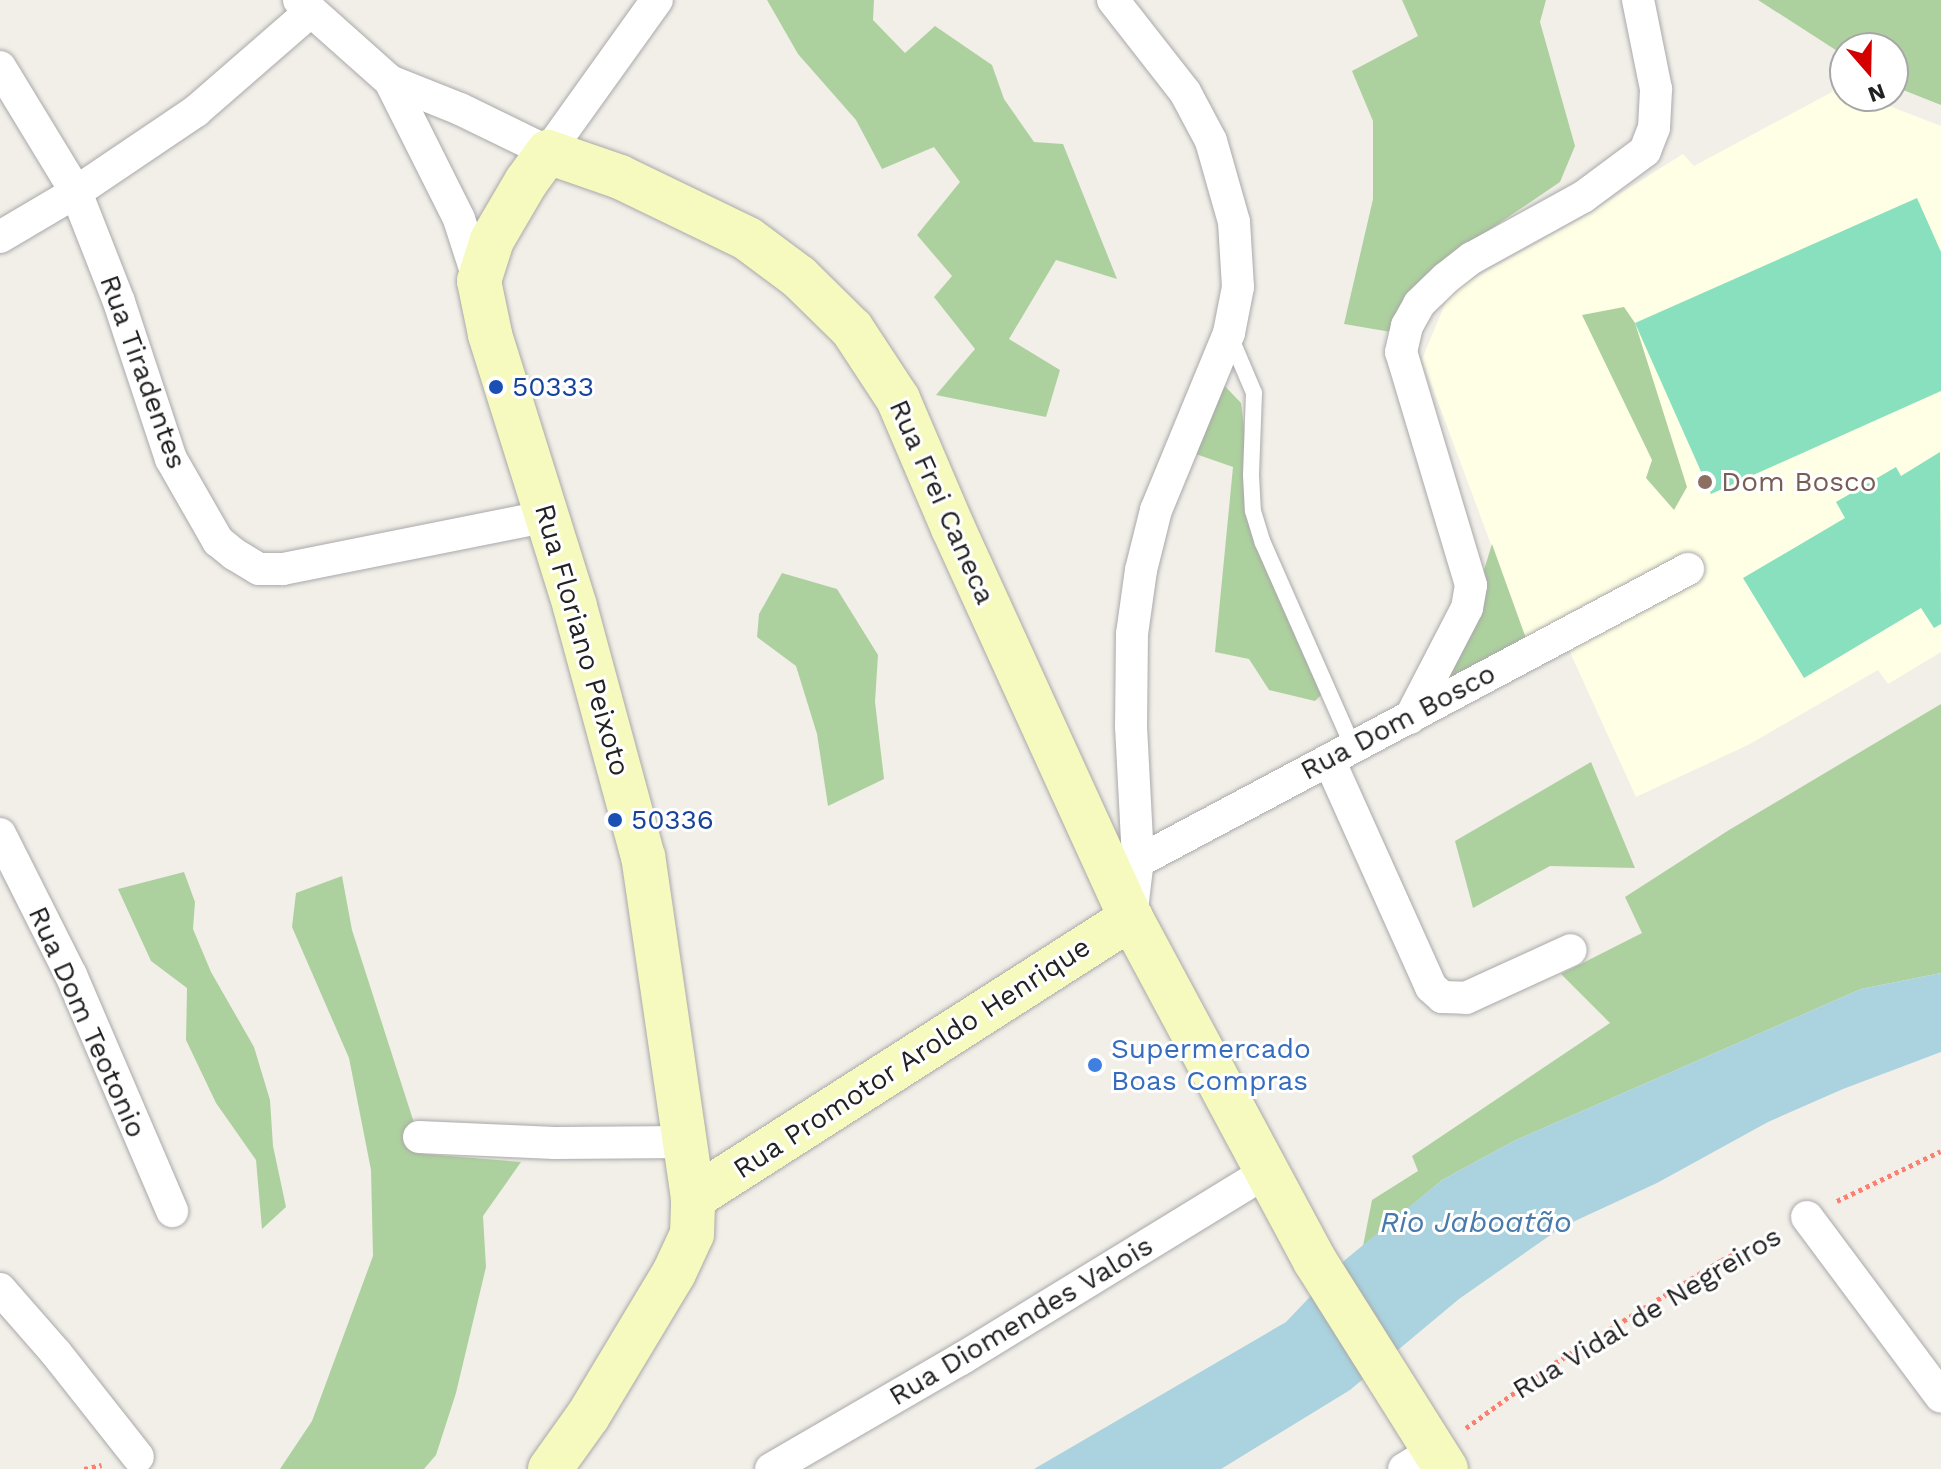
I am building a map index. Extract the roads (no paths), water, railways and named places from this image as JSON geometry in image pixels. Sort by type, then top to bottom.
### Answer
[{"type":"street","points":[[479,281],[492,240],[548,152],[657,0]]},
{"type":"street","points":[[1113,0],[1185,92],[1220,167],[1235,235],[1238,287],[1229,333],[1156,510],[1141,570],[1132,650],[1125,869]]},
{"type":"street","points":[[1410,718],[1467,608],[1471,585],[1401,352],[1407,326],[1419,304],[1463,264],[1583,197],[1645,151],[1654,128],[1656,89],[1638,0]]},
{"type":"street","points":[[0,237],[76,192],[196,111],[305,6]]},
{"type":"street","name":"Rua Frei Caneca","points":[[305,6],[390,81],[460,109],[548,152],[620,177],[748,239],[799,277],[852,329],[898,399],[1125,869],[1131,918],[1315,1261],[1391,1386],[1427,1463]]},
{"type":"street","name":"Rua Tiradentes","points":[[0,67],[76,192],[119,302],[171,459],[218,541],[259,569],[283,569],[548,516]]},
{"type":"street","name":"Rua Floriano Peixoto","points":[[390,81],[459,219],[479,281],[490,334],[548,516],[643,857],[693,1198],[692,1234],[674,1273],[588,1416],[550,1469]]},
{"type":"street","name":"Rua Dom Bosco","points":[[1125,869],[1410,718],[1537,646],[1688,569]]},
{"type":"street","points":[[1341,754],[1431,987],[1442,997],[1466,998],[1571,950]]},
{"type":"street","name":"Rua Dom Teotonio","points":[[3,848],[71,975],[172,1211]]},
{"type":"street","name":"Rua Promotor Aroldo Henrique","points":[[693,1198],[1131,918]]},
{"type":"street","points":[[419,1137],[555,1143],[686,1142]]},
{"type":"street","name":"Rua Diomendes Valois","points":[[771,1469],[961,1359],[1268,1171]]},
{"type":"street","points":[[1807,1217],[1941,1397]]},
{"type":"street","points":[[0,1289],[56,1353],[138,1457]]},
{"type":"lane","points":[[1229,333],[1254,393],[1253,511],[1341,754]]},
{"type":"water","name":"Rio Jaboatão","points":[[1941,973],[1941,1052],[1843,1089],[1768,1122],[1657,1183],[1562,1227],[1459,1299],[1350,1390],[1221,1469],[1034,1469],[1286,1322],[1345,1260],[1442,1180],[1514,1141],[1861,989]]},
{"type":"place","name":"50333","points":[[496,387]]},
{"type":"place","name":"Dom Bosco","points":[[1705,482]]},
{"type":"place","name":"50336","points":[[615,820]]},
{"type":"place","name":"Supermercado Boas Compras","points":[[1095,1065]]}]
